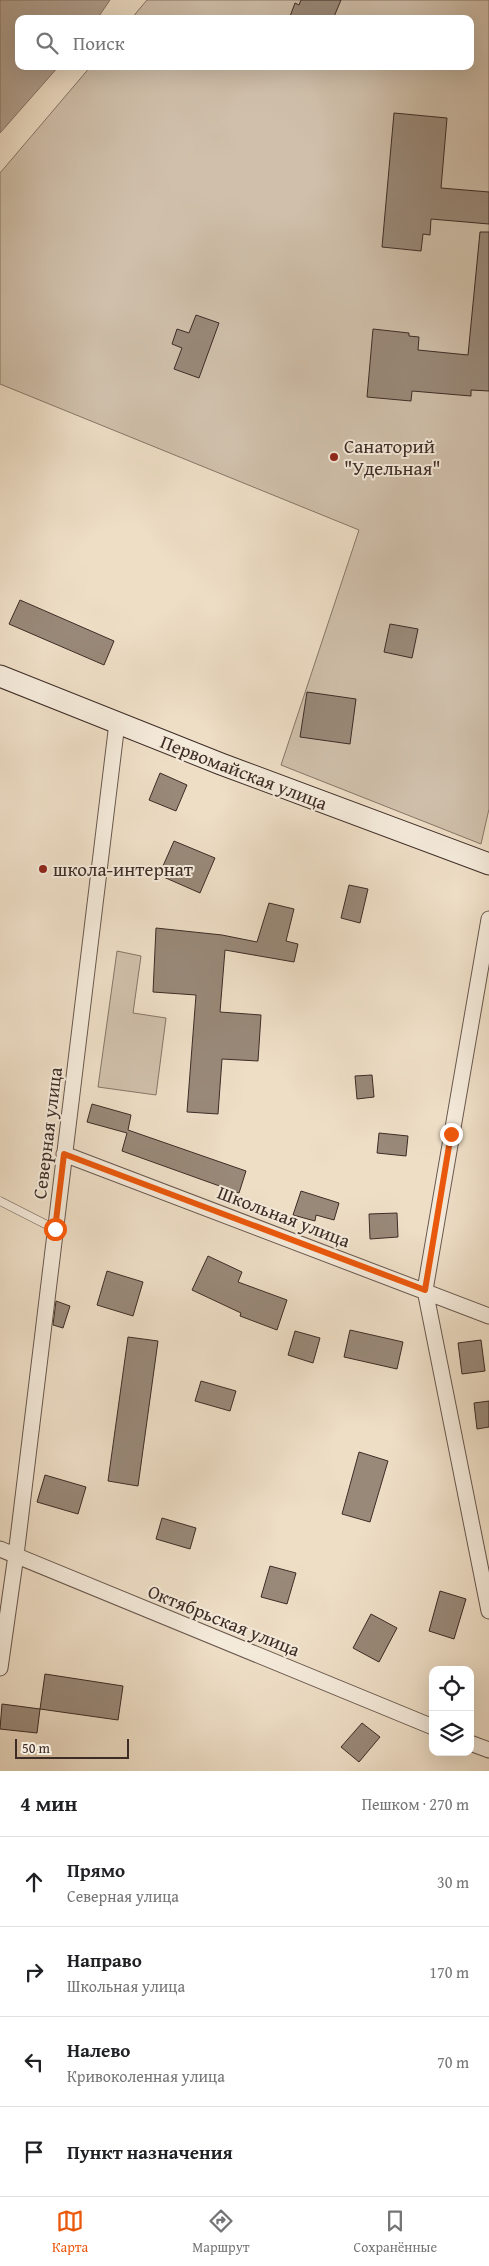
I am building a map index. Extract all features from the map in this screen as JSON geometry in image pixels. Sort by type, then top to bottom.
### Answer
[{"type":"main road","name":"Первомайская улица","points":[[0,676],[221,764],[489,864]]},
{"type":"street","name":"Северная улица","points":[[0,1668],[16,1555],[118,723]]},
{"type":"street","points":[[489,919],[425,1290],[489,1611]]},
{"type":"street","name":"Школьная улица","points":[[64,1154],[489,1316]]},
{"type":"street","name":"Октябрьская улица","points":[[0,1549],[429,1725]]},
{"type":"street","points":[[474,1744],[489,1750]]},
{"type":"lane","points":[[0,1201],[55,1229]]},
{"type":"shaded area","points":[[0,0],[110,0],[100,15],[15,15],[15,70],[55,70],[0,133]]},
{"type":"shaded area","name":"Санаторий \"Удельная\"","points":[[147,0],[489,0],[489,809],[481,844],[281,765],[359,530],[0,384],[0,173],[88,70],[474,70],[474,15],[134,15]]},
{"type":"shaded area","points":[[117,951],[141,956],[133,1013],[166,1018],[156,1095],[98,1087]]},
{"type":"building","points":[[301,0],[341,0],[335,15],[290,15],[295,3],[299,5]]},
{"type":"building","points":[[394,113],[447,118],[441,188],[489,192],[489,224],[431,219],[430,235],[423,234],[421,251],[382,247]]},
{"type":"building","points":[[480,232],[489,232],[489,391],[471,390],[471,396],[412,391],[411,401],[367,397],[373,329],[409,333],[409,336],[419,337],[418,350],[468,355]]},
{"type":"building","points":[[196,315],[219,323],[199,378],[174,369],[182,348],[172,344],[177,329],[189,333]]},
{"type":"building","points":[[20,600],[114,641],[104,665],[9,624]]},
{"type":"building","points":[[390,624],[418,629],[412,658],[384,652]]},
{"type":"building","points":[[307,692],[356,699],[350,744],[300,737]]},
{"type":"building","points":[[160,773],[187,785],[176,811],[149,800]]},
{"type":"building","points":[[174,841],[215,858],[200,893],[159,875]]},
{"type":"building","points":[[349,885],[368,889],[360,923],[341,918]]},
{"type":"building","points":[[269,903],[294,909],[286,941],[298,944],[294,962],[225,950],[220,1012],[261,1015],[258,1061],[222,1059],[218,1114],[187,1112],[196,995],[153,992],[156,928],[222,935],[257,942]]},
{"type":"building","points":[[372,1075],[374,1097],[357,1099],[355,1076]]},
{"type":"building","points":[[92,1104],[131,1115],[128,1130],[246,1171],[239,1193],[122,1151],[127,1133],[87,1122]]},
{"type":"building","points":[[379,1133],[408,1136],[406,1156],[377,1153]]},
{"type":"building","points":[[301,1191],[339,1203],[334,1220],[316,1215],[315,1221],[293,1215]]},
{"type":"building","points":[[397,1213],[398,1237],[370,1239],[369,1214]]},
{"type":"building","points":[[208,1256],[242,1272],[238,1282],[287,1300],[277,1330],[240,1316],[241,1313],[192,1290]]},
{"type":"building","points":[[107,1271],[143,1282],[133,1316],[97,1305]]},
{"type":"building","points":[[56,1301],[70,1306],[63,1328],[53,1325]]},
{"type":"building","points":[[350,1330],[403,1342],[397,1369],[344,1357]]},
{"type":"building","points":[[295,1331],[320,1338],[313,1363],[288,1355]]},
{"type":"building","points":[[128,1337],[158,1341],[138,1486],[108,1481]]},
{"type":"building","points":[[481,1340],[485,1371],[462,1374],[458,1343]]},
{"type":"building","points":[[201,1381],[236,1391],[230,1411],[195,1401]]},
{"type":"building","points":[[489,1401],[489,1427],[477,1429],[474,1403]]},
{"type":"building","points":[[359,1452],[388,1461],[370,1522],[342,1514]]},
{"type":"building","points":[[45,1475],[86,1487],[78,1514],[37,1502]]},
{"type":"building","points":[[162,1518],[196,1528],[190,1549],[156,1539]]},
{"type":"building","points":[[270,1566],[296,1573],[287,1604],[261,1597]]},
{"type":"building","points":[[440,1591],[466,1599],[454,1639],[429,1631]]},
{"type":"building","points":[[371,1614],[397,1628],[379,1662],[353,1648]]},
{"type":"building","points":[[45,1674],[123,1686],[118,1720],[40,1709]]},
{"type":"building","points":[[2,1704],[40,1709],[37,1733],[0,1729]]},
{"type":"building","points":[[362,1723],[380,1737],[359,1762],[341,1747]]},
{"type":"place","name":"Санаторий \"Удельная\"","points":[[334,457]]},
{"type":"place","name":"школа-интернат","points":[[43,869]]},
{"type":"route","points":[[55,1229],[64,1154],[425,1290],[451,1134]]}]
